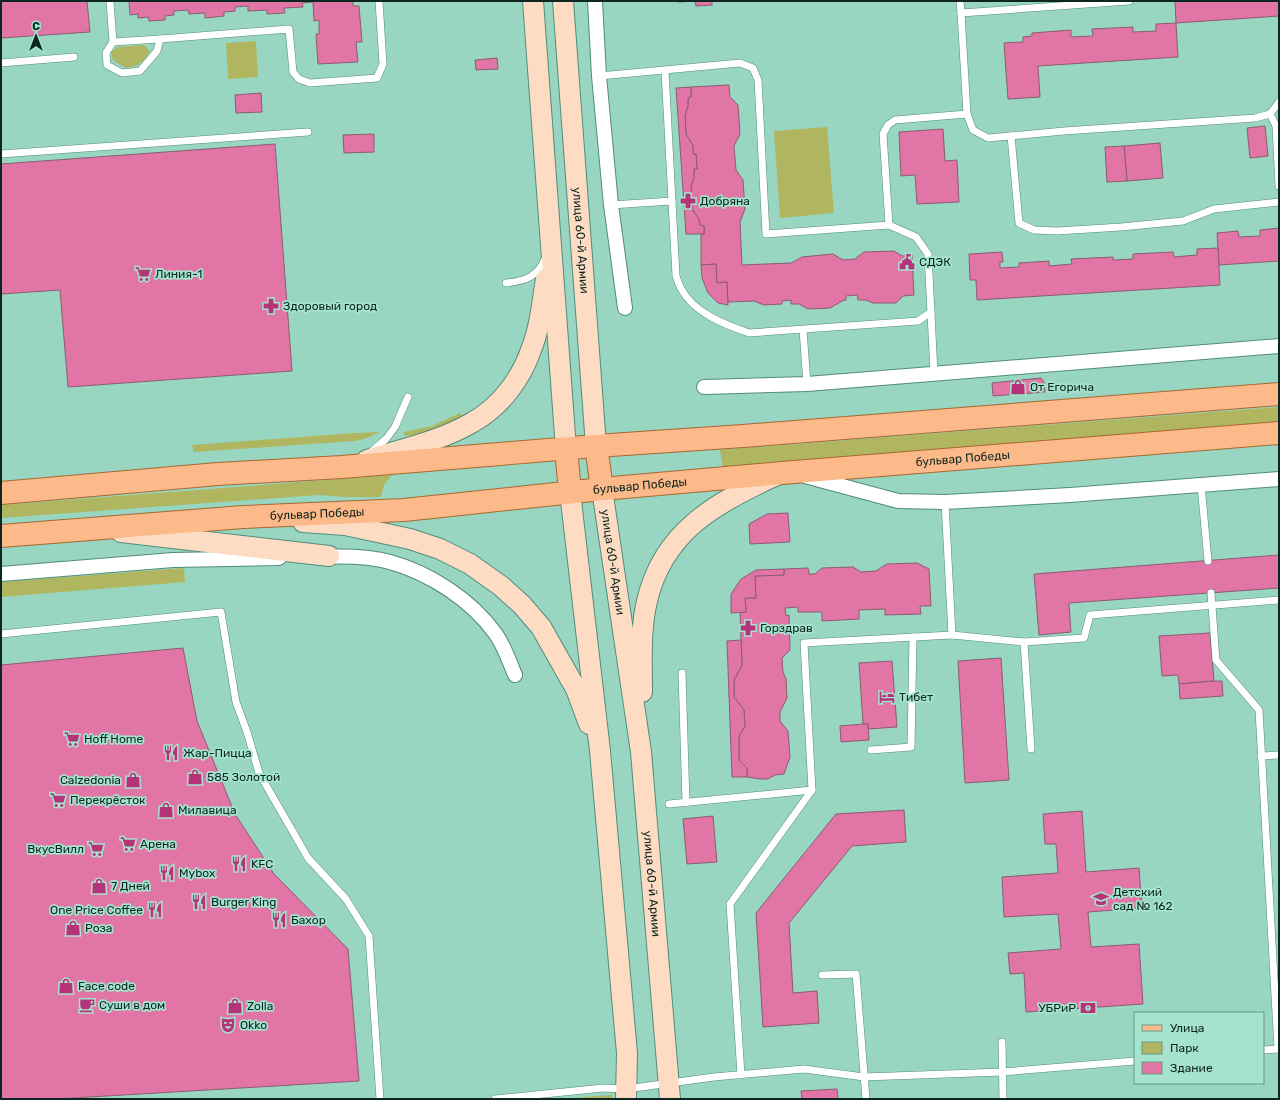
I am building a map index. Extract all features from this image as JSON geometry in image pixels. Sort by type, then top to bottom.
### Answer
[{"type":"main road","points":[[533,1],[566,449],[600,751],[627,1054],[626,1094]]},
{"type":"main road","name":"улица 60-й Армии","points":[[562,1],[596,446],[641,752],[669,1092]]},
{"type":"main road","points":[[342,467],[436,439],[473,422],[491,409],[503,397],[523,370],[532,350],[537,330],[551,247]]},
{"type":"main road","points":[[1,493],[218,474],[342,467],[596,446],[775,434],[1279,394]]},
{"type":"main road","name":"бульвар Победы","points":[[1,536],[243,517],[404,510],[602,488],[1279,433]]},
{"type":"main road","points":[[641,752],[643,631],[647,601],[653,580],[662,561],[674,541],[713,508],[748,488],[786,473]]},
{"type":"main road","points":[[243,517],[345,525],[410,539],[440,549],[470,564],[501,586],[522,605],[541,627],[576,689],[600,751]]},
{"type":"main road","points":[[91,529],[329,556]]},
{"type":"street","points":[[595,1],[599,76],[611,205],[625,308]]},
{"type":"street","points":[[704,387],[807,384],[1279,346]]},
{"type":"street","points":[[786,473],[898,501],[945,502],[1279,479]]},
{"type":"street","points":[[1,574],[173,560],[329,556],[358,557],[390,562],[420,573],[451,590],[476,611],[496,634],[515,675]]},
{"type":"lane","points":[[110,1],[113,42],[106,53],[107,65],[122,73],[140,71],[157,51],[160,39]]},
{"type":"lane","points":[[113,42],[289,29],[293,72],[299,79],[310,83],[377,78],[383,64],[379,1]]},
{"type":"lane","points":[[960,1],[967,114],[974,130],[988,138],[1064,131],[1255,118],[1270,114],[1279,102]]},
{"type":"lane","points":[[961,13],[1129,1]]},
{"type":"lane","points":[[1,63],[74,57]]},
{"type":"lane","points":[[599,76],[740,63],[753,68],[758,80],[766,234],[889,225],[916,237],[928,254],[934,373]]},
{"type":"lane","points":[[665,71],[676,276],[682,290],[693,304],[724,324],[749,333],[918,321],[931,312]]},
{"type":"lane","points":[[889,225],[884,134],[888,125],[895,120],[967,114]]},
{"type":"lane","points":[[1270,114],[1276,126],[1279,186]]},
{"type":"lane","points":[[1,154],[308,132]]},
{"type":"lane","points":[[1011,136],[1019,223],[1034,230],[1064,230],[1183,221],[1214,209],[1279,202]]},
{"type":"lane","points":[[611,205],[672,201]]},
{"type":"lane","points":[[506,283],[520,281],[533,276],[543,265],[551,247]]},
{"type":"lane","points":[[803,330],[807,384]]},
{"type":"lane","points":[[342,467],[370,453],[386,439],[395,427],[408,397]]},
{"type":"lane","points":[[1201,485],[1208,561]]},
{"type":"lane","points":[[945,502],[952,635]]},
{"type":"lane","points":[[1211,593],[1216,660],[1259,710],[1261,756],[1276,951],[1279,1049],[1264,1050]]},
{"type":"lane","points":[[741,1075],[730,904],[812,790],[804,643],[952,635],[1024,642],[1084,638],[1090,614],[1279,600]]},
{"type":"lane","points":[[1,634],[221,612],[236,702],[247,732],[259,773],[308,858],[346,899],[369,936],[380,1099]]},
{"type":"lane","points":[[871,750],[911,747],[914,637]]},
{"type":"lane","points":[[1024,642],[1031,749]]},
{"type":"lane","points":[[682,673],[686,803]]},
{"type":"lane","points":[[1261,756],[1279,755]]},
{"type":"lane","points":[[669,804],[812,790]]},
{"type":"lane","points":[[822,975],[856,974],[866,1099]]},
{"type":"lane","points":[[1002,1042],[1003,1099]]},
{"type":"lane","points":[[495,1099],[603,1088],[626,1094],[669,1092],[714,1078],[804,1069],[864,1077],[1002,1072],[1134,1061]]},
{"type":"green space","points":[[256,41],[258,77],[228,79],[226,43]]},
{"type":"green space","points":[[144,45],[150,51],[146,58],[136,66],[128,68],[124,67],[113,60],[111,52],[118,47]]},
{"type":"green space","points":[[827,127],[834,213],[780,218],[774,131]]},
{"type":"green space","points":[[1279,407],[1279,425],[723,469],[720,450]]},
{"type":"green space","points":[[460,413],[464,419],[417,435],[405,436],[404,432],[432,426]]},
{"type":"green space","points":[[380,432],[364,439],[354,441],[194,452],[192,445],[355,433]]},
{"type":"green space","points":[[392,475],[384,485],[381,497],[318,495],[1,518],[1,505]]},
{"type":"green space","points":[[184,568],[185,582],[1,597],[1,582]]},
{"type":"green space","points":[[612,1095],[612,1099],[560,1099]]},
{"type":"building","points":[[1,1],[87,1],[90,32],[1,38]]},
{"type":"building","points":[[129,1],[353,1],[353,6],[359,6],[362,42],[356,42],[358,62],[318,64],[316,34],[319,34],[319,20],[314,21],[313,2],[302,3],[303,7],[284,8],[285,13],[267,14],[267,10],[248,11],[248,6],[235,7],[235,11],[224,12],[224,16],[205,18],[205,13],[189,14],[188,10],[174,11],[174,15],[165,16],[165,20],[149,21],[148,17],[138,18],[138,14],[130,15]]},
{"type":"building","points":[[695,1],[712,1],[712,5],[696,6]]},
{"type":"building","points":[[1175,1],[1279,1],[1279,16],[1176,23]]},
{"type":"building","points":[[1176,23],[1178,57],[1038,66],[1040,97],[1008,99],[1004,43],[1023,42],[1023,37],[1032,36],[1032,33],[1071,30],[1071,37],[1093,36],[1092,29],[1133,27],[1133,32],[1156,31],[1156,24]]},
{"type":"building","points":[[497,58],[498,69],[476,70],[475,60]]},
{"type":"building","points":[[729,85],[730,97],[738,105],[740,134],[734,146],[736,170],[743,180],[745,209],[740,222],[742,265],[791,263],[802,257],[833,254],[843,260],[855,259],[864,252],[894,251],[902,256],[912,255],[914,295],[903,296],[896,303],[873,303],[866,300],[858,300],[857,295],[846,296],[846,300],[830,308],[808,309],[799,304],[791,304],[791,300],[782,301],[782,304],[764,305],[754,301],[728,302],[727,282],[717,283],[716,264],[701,265],[701,234],[704,234],[704,226],[700,225],[699,219],[692,209],[691,187],[694,177],[694,169],[697,169],[696,154],[693,154],[693,146],[686,134],[685,116],[688,106],[688,98],[691,97],[691,87]]},
{"type":"building","points":[[691,87],[691,97],[688,98],[688,106],[685,116],[686,134],[693,146],[693,154],[696,154],[697,169],[694,169],[694,177],[691,187],[692,209],[699,219],[700,225],[704,226],[704,234],[686,234],[676,88]]},
{"type":"building","points":[[261,93],[262,112],[236,113],[235,95]]},
{"type":"building","points":[[1265,126],[1268,156],[1250,158],[1247,128]]},
{"type":"building","points":[[943,129],[945,161],[957,160],[959,202],[917,204],[915,175],[901,176],[899,132]]},
{"type":"building","points":[[374,134],[374,152],[344,153],[343,135]]},
{"type":"building","points":[[1160,143],[1163,178],[1127,181],[1124,146]]},
{"type":"building","name":"Линия-1","points":[[275,144],[292,371],[68,387],[60,290],[1,294],[1,164]]},
{"type":"building","points":[[1124,146],[1127,181],[1107,182],[1105,147]]},
{"type":"building","points":[[1279,228],[1279,261],[1219,265],[1217,233],[1238,231],[1239,237],[1260,236],[1260,230]]},
{"type":"building","points":[[1218,248],[1220,285],[977,300],[976,280],[970,280],[969,254],[1002,252],[1003,262],[1000,262],[1000,268],[1019,267],[1019,263],[1049,261],[1049,266],[1072,264],[1071,259],[1113,257],[1113,260],[1133,259],[1133,254],[1173,252],[1174,257],[1197,255],[1197,249]]},
{"type":"building","points":[[716,264],[717,283],[727,282],[728,305],[718,303],[708,293],[702,278],[701,265]]},
{"type":"building","name":"От Егорича","points":[[1041,378],[1044,382],[1045,392],[993,396],[992,383]]},
{"type":"building","points":[[788,513],[790,542],[750,544],[749,524],[767,514]]},
{"type":"building","points":[[1279,555],[1279,588],[1069,603],[1071,632],[1039,635],[1034,574]]},
{"type":"building","points":[[917,563],[929,569],[931,606],[920,606],[921,614],[885,615],[885,609],[859,610],[859,619],[822,621],[822,612],[798,612],[798,607],[785,608],[786,616],[789,615],[790,650],[782,658],[783,672],[786,679],[787,698],[780,712],[780,721],[788,731],[790,757],[784,774],[775,775],[768,779],[747,777],[747,768],[739,760],[739,736],[745,726],[744,710],[734,697],[734,680],[742,665],[740,612],[746,612],[745,598],[756,598],[755,576],[784,575],[784,569],[808,568],[809,574],[815,574],[822,568],[853,567],[861,572],[876,571],[887,564]]},
{"type":"building","points":[[784,569],[784,575],[755,576],[756,598],[745,598],[746,612],[731,613],[731,594],[741,579],[756,570]]},
{"type":"building","points":[[1210,633],[1214,681],[1179,684],[1178,675],[1162,676],[1159,636]]},
{"type":"building","points":[[741,640],[742,665],[734,680],[734,697],[744,710],[745,726],[739,736],[739,760],[747,768],[747,777],[732,777],[727,641]]},
{"type":"building","name":"Арена","points":[[183,648],[197,721],[235,814],[274,874],[348,949],[359,1081],[56,1099],[1,1099],[1,665]]},
{"type":"building","points":[[1001,658],[1009,780],[965,783],[958,661]]},
{"type":"building","points":[[892,661],[897,727],[868,729],[868,724],[863,724],[859,663]]},
{"type":"building","points":[[1222,681],[1223,696],[1180,699],[1179,684]]},
{"type":"building","points":[[868,724],[869,740],[841,742],[840,726]]},
{"type":"building","points":[[904,810],[906,842],[852,846],[789,923],[793,993],[817,991],[819,1023],[763,1027],[756,913],[836,814]]},
{"type":"building","points":[[1082,811],[1086,872],[1139,868],[1142,908],[1088,912],[1091,947],[1139,944],[1143,1004],[1026,1012],[1024,973],[1010,974],[1008,953],[1061,949],[1058,914],[1004,917],[1002,877],[1058,873],[1056,844],[1045,844],[1043,814]]},
{"type":"building","points":[[713,816],[717,862],[687,864],[683,819]]},
{"type":"building","points":[[837,1089],[838,1099],[802,1099],[801,1091]]},
{"type":"place","name":"Добряна","points":[[688,201]]},
{"type":"place","name":"СДЭК","points":[[907,262]]},
{"type":"place","name":"Линия-1","points":[[143,274]]},
{"type":"place","name":"Здоровый город","points":[[271,306]]},
{"type":"place","name":"От Егорича","points":[[1018,387]]},
{"type":"place","name":"Горздрав","points":[[748,628]]},
{"type":"place","name":"Тибет","points":[[887,697]]},
{"type":"place","name":"Hoff Home","points":[[72,739]]},
{"type":"place","name":"Жар-Пицца","points":[[171,753]]},
{"type":"place","name":"585 Золотой","points":[[195,777]]},
{"type":"place","name":"Calzedonia","points":[[133,780]]},
{"type":"place","name":"Перекрёсток","points":[[58,800]]},
{"type":"place","name":"Милавица","points":[[166,810]]},
{"type":"place","name":"Арена","points":[[128,844]]},
{"type":"place","name":"ВкусВилл","points":[[96,849]]},
{"type":"place","name":"KFC","points":[[239,864]]},
{"type":"place","name":"Mybox","points":[[167,873]]},
{"type":"place","name":"7 Дней","points":[[99,886]]},
{"type":"place","name":"Детский сад № 162","points":[[1101,899]]},
{"type":"place","name":"Burger King","points":[[199,902]]},
{"type":"place","name":"One Price Coffee","points":[[155,910]]},
{"type":"place","name":"Бахор","points":[[279,920]]},
{"type":"place","name":"Роза","points":[[73,928]]},
{"type":"place","name":"Face code","points":[[66,986]]},
{"type":"place","name":"Суши в дом","points":[[87,1005]]},
{"type":"place","name":"Zolla","points":[[235,1006]]},
{"type":"place","name":"УБРиР","points":[[1088,1008]]},
{"type":"place","name":"Okko","points":[[228,1025]]}]
